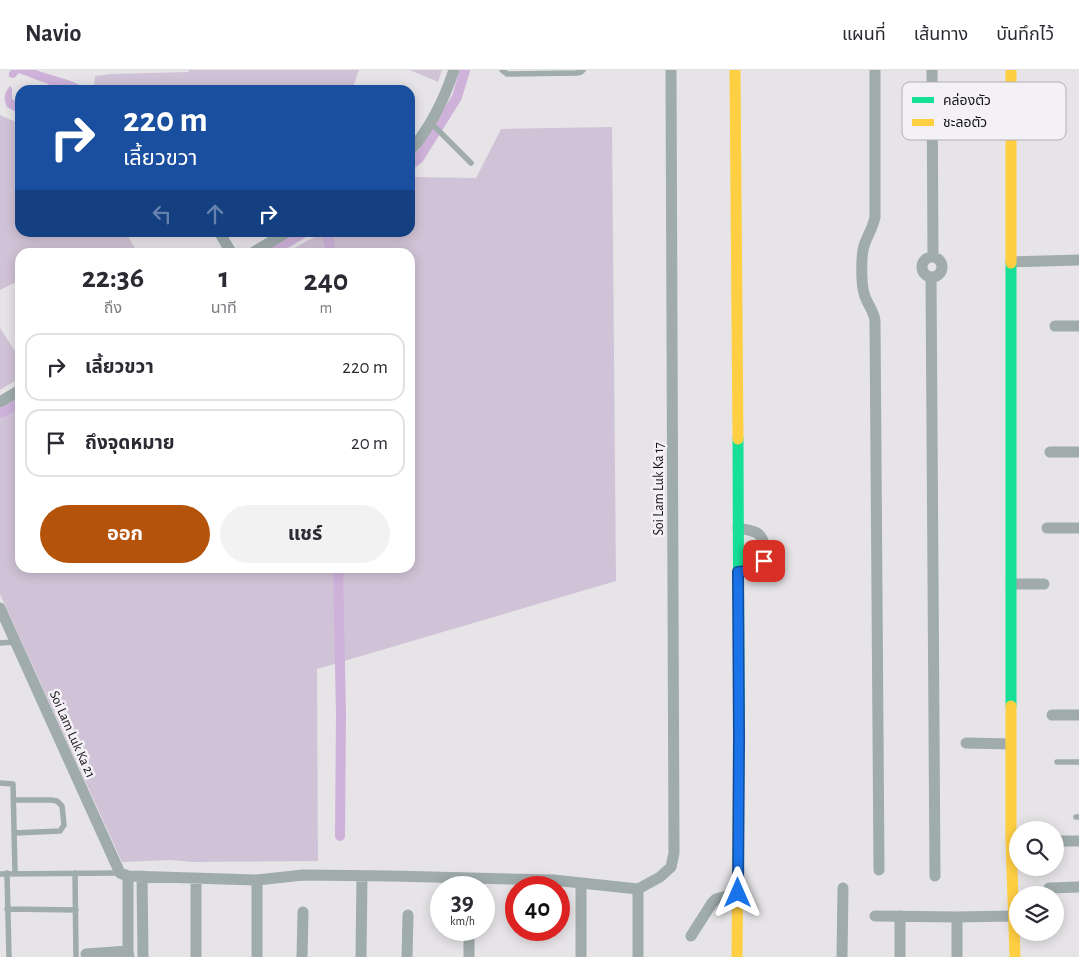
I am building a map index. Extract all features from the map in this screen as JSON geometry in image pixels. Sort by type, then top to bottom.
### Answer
[{"type":"street","points":[[415,145],[433,125],[454,70]]},
{"type":"street","name":"Soi Lam Luk Ka 17","points":[[638,889],[660,877],[671,867],[674,852],[671,70]]},
{"type":"street","points":[[735,70],[739,737],[737,957]]},
{"type":"street","points":[[875,70],[875,217],[874,225],[862,254],[864,294],[873,311],[875,321],[879,870]]},
{"type":"street","points":[[932,140],[933,256],[924,260],[922,268],[926,276],[931,277],[936,876]]},
{"type":"street","points":[[1011,140],[1011,744],[1013,821]]},
{"type":"street","points":[[222,237],[229,248]]},
{"type":"street","points":[[261,248],[279,237]]},
{"type":"street","points":[[1011,262],[1079,260]]},
{"type":"street","points":[[1055,326],[1079,326]]},
{"type":"street","points":[[0,402],[15,393]]},
{"type":"street","points":[[1050,452],[1079,452]]},
{"type":"street","points":[[738,528],[756,532],[761,536],[765,552],[764,561],[760,568],[738,572]]},
{"type":"street","points":[[1047,528],[1079,528]]},
{"type":"street","points":[[1011,584],[1044,584]]},
{"type":"street","name":"Soi Lam Luk Ka 21","points":[[0,608],[124,874]]},
{"type":"street","points":[[1052,715],[1079,716]]},
{"type":"street","points":[[966,743],[1011,744]]},
{"type":"street","points":[[1064,841],[1079,841]]},
{"type":"street","points":[[81,955],[128,954],[124,874],[257,880],[303,875],[362,876],[430,880]]},
{"type":"street","points":[[142,876],[143,957]]},
{"type":"street","points":[[361,957],[362,876]]},
{"type":"street","points":[[196,878],[196,957]]},
{"type":"street","points":[[257,880],[257,957]]},
{"type":"street","points":[[495,882],[553,880],[638,889],[638,957]]},
{"type":"street","points":[[581,883],[581,957]]},
{"type":"street","points":[[1064,888],[1079,887]]},
{"type":"street","points":[[842,957],[843,888]]},
{"type":"street","points":[[690,936],[716,899],[738,893]]},
{"type":"street","points":[[302,957],[303,912]]},
{"type":"street","points":[[406,957],[408,915]]},
{"type":"street","points":[[875,916],[1009,916]]},
{"type":"street","points":[[900,916],[900,957]]},
{"type":"street","points":[[957,917],[957,957]]},
{"type":"street","points":[[128,935],[143,935]]},
{"type":"street","points":[[469,941],[469,957]]},
{"type":"street","points":[[1015,941],[1015,957]]},
{"type":"lane","points":[[502,70],[507,74],[577,73],[583,70]]},
{"type":"lane","points":[[433,125],[471,163]]},
{"type":"lane","points":[[0,643],[15,642]]},
{"type":"lane","points":[[1057,762],[1079,762]]},
{"type":"lane","points":[[0,783],[13,784],[15,874]]},
{"type":"lane","points":[[14,800],[57,801],[62,806],[64,825],[60,831],[14,833]]},
{"type":"lane","points":[[75,873],[76,910],[81,955]]},
{"type":"lane","points":[[0,874],[124,874]]},
{"type":"lane","points":[[7,874],[9,957]]},
{"type":"lane","points":[[7,909],[76,910]]},
{"type":"shaded area","points":[[11,70],[35,70],[80,85],[50,85],[19,73],[14,78],[9,77]]},
{"type":"shaded area","points":[[189,70],[359,70],[354,85],[94,85],[95,76],[188,72]]},
{"type":"shaded area","points":[[410,70],[442,70],[438,82]]},
{"type":"shaded area","points":[[10,86],[12,88],[15,111],[7,107],[6,91]]},
{"type":"shaded area","points":[[0,115],[15,122],[15,237],[128,237],[135,248],[15,248],[15,282],[0,290]]},
{"type":"shaded area","points":[[612,127],[616,581],[317,669],[318,861],[194,862],[170,860],[122,862],[0,594],[0,420],[15,410],[15,573],[415,573],[415,248],[294,248],[315,237],[415,237],[415,177],[476,178],[501,129]]},
{"type":"shaded area","points":[[0,328],[15,351],[15,381],[0,390]]},
{"type":"waterway","points":[[415,161],[419,158],[457,97],[465,70]]},
{"type":"waterway","points":[[278,248],[296,237]]},
{"type":"waterway","points":[[328,237],[330,248]]},
{"type":"waterway","points":[[0,414],[15,405]]},
{"type":"waterway","points":[[338,573],[341,713],[340,836]]},
{"type":"traffic: fast","points":[[1011,263],[1011,706]]},
{"type":"traffic: fast","points":[[738,439],[739,714]]},
{"type":"traffic: slow","points":[[735,70],[738,439]]},
{"type":"traffic: slow","points":[[1011,70],[1011,82]]},
{"type":"traffic: slow","points":[[1011,140],[1011,263]]},
{"type":"traffic: slow","points":[[1011,706],[1011,840],[1015,957]]},
{"type":"traffic: slow","points":[[737,957],[739,714]]},
{"type":"route","points":[[738,893],[738,572],[760,568],[764,561]]}]
